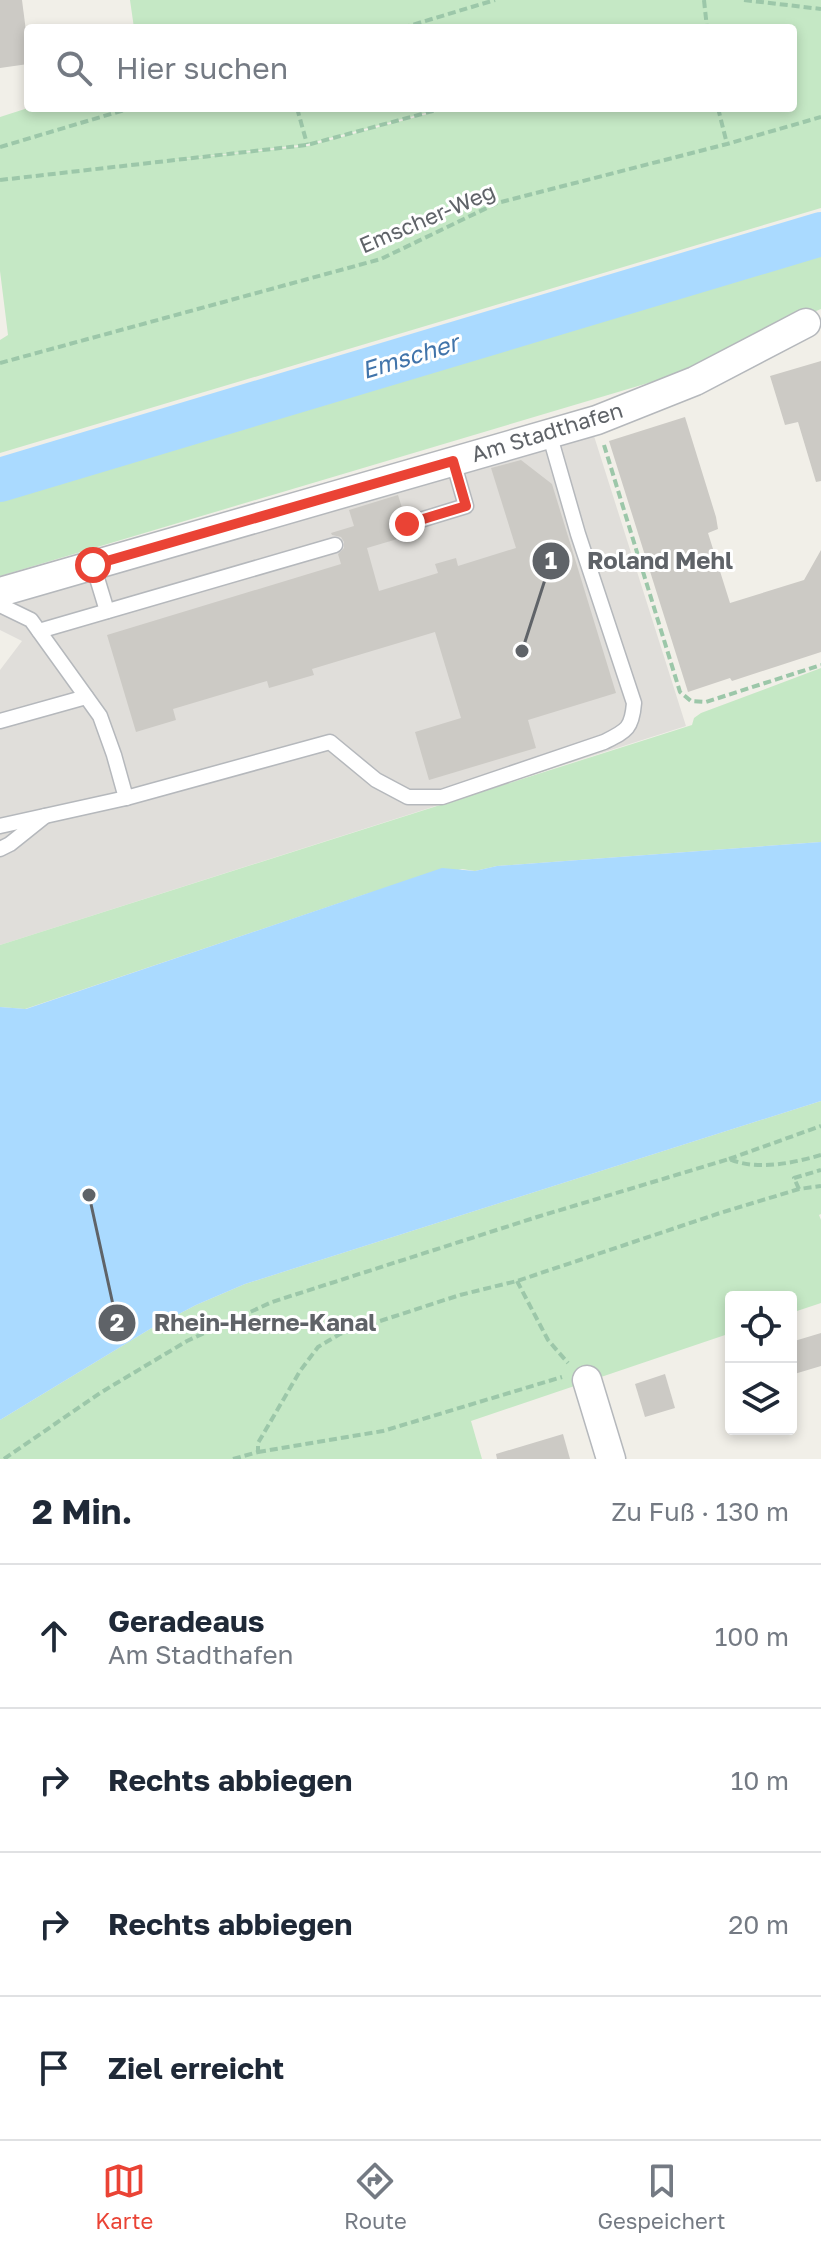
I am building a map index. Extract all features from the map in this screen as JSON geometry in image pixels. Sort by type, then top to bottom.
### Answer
[{"type":"street","name":"Am Stadthafen","points":[[0,592],[597,420],[695,381],[814,320]]},
{"type":"street","points":[[581,1376],[611,1459]]},
{"type":"lane","points":[[0,826],[126,798],[330,742],[376,780],[408,797],[442,797],[604,742],[627,731],[633,717],[634,703],[578,534],[549,433]]},
{"type":"lane","points":[[407,524],[466,506],[453,461]]},
{"type":"lane","points":[[39,631],[335,545]]},
{"type":"lane","points":[[93,565],[107,611]]},
{"type":"lane","points":[[0,605],[31,620],[100,716],[126,798]]},
{"type":"lane","points":[[0,721],[86,697]]},
{"type":"lane","points":[[0,849],[47,814]]},
{"type":"path","points":[[415,24],[495,0]]},
{"type":"path","points":[[704,0],[707,24]]},
{"type":"path","points":[[744,0],[821,9]]},
{"type":"path","points":[[0,147],[118,112]]},
{"type":"path","points":[[298,112],[307,145]]},
{"type":"path","points":[[0,180],[307,145],[429,112]]},
{"type":"path","points":[[719,112],[727,144]]},
{"type":"path","name":"Emscher-Weg","points":[[0,363],[381,259],[497,203],[821,117]]},
{"type":"path","points":[[597,420],[680,692],[691,701],[706,702],[821,665]]},
{"type":"path","points":[[4,1459],[100,1393],[187,1341],[272,1302],[729,1159],[821,1126]]},
{"type":"path","points":[[729,1159],[741,1164],[770,1164],[821,1155]]},
{"type":"path","points":[[799,1189],[794,1178],[821,1170]]},
{"type":"path","points":[[258,1452],[258,1443],[300,1371],[318,1347],[340,1334],[460,1295],[517,1281],[720,1213],[799,1189],[821,1186]]},
{"type":"path","points":[[233,1459],[383,1431],[581,1376],[548,1340],[517,1281]]},
{"type":"shaded area","points":[[594,436],[686,726],[0,945],[0,670],[22,641],[0,630],[0,606]]},
{"type":"green space","points":[[130,0],[821,0],[821,208],[0,453],[0,340],[8,335],[0,271],[0,117],[24,109],[24,112],[429,112],[307,144],[166,161],[308,146],[435,112],[797,112],[797,24],[133,24]]},
{"type":"green space","points":[[821,250],[821,309],[702,367],[0,576],[0,498]]},
{"type":"green space","points":[[821,668],[821,842],[497,866],[475,871],[462,869],[366,894],[25,1009],[0,1007],[0,945],[692,725],[694,718],[701,713]]},
{"type":"green space","points":[[821,1101],[821,1303],[797,1311],[797,1291],[725,1291],[725,1335],[471,1421],[482,1459],[0,1459],[0,1420],[150,1329],[245,1284]]},
{"type":"water","points":[[821,842],[821,1101],[245,1284],[150,1329],[0,1420],[0,1007],[26,1009],[442,868],[475,871],[497,866]]},
{"type":"building","points":[[0,0],[22,0],[24,65],[0,68]]},
{"type":"building","points":[[821,361],[821,481],[816,482],[798,422],[785,425],[770,376]]},
{"type":"building","points":[[685,417],[716,517],[718,529],[708,533],[730,603],[804,580],[821,550],[821,652],[688,692],[609,441]]},
{"type":"building","points":[[521,460],[552,484],[616,693],[528,720],[536,748],[429,780],[415,732],[461,718],[435,632],[312,669],[314,675],[269,688],[267,681],[173,709],[176,720],[136,732],[107,635],[341,564],[338,554],[344,548],[344,542],[341,537],[331,533],[354,526],[349,510],[398,495],[404,514],[398,521],[398,528],[411,535],[367,548],[379,591],[438,573],[435,564],[456,558],[458,566],[516,548],[491,468]]},
{"type":"building","points":[[821,1333],[821,1366],[797,1373],[797,1340]]},
{"type":"building","points":[[665,1374],[675,1408],[645,1417],[635,1384]]},
{"type":"building","points":[[563,1434],[570,1459],[497,1459],[496,1454]]},
{"type":"waterway","name":"Emscher","points":[[0,480],[821,234]]},
{"type":"place","name":"Roland Mehl","points":[[522,651]]},
{"type":"place","name":"Rhein-Herne-Kanal","points":[[89,1195]]},
{"type":"route","points":[[93,565],[453,461],[466,506],[407,524]]}]
